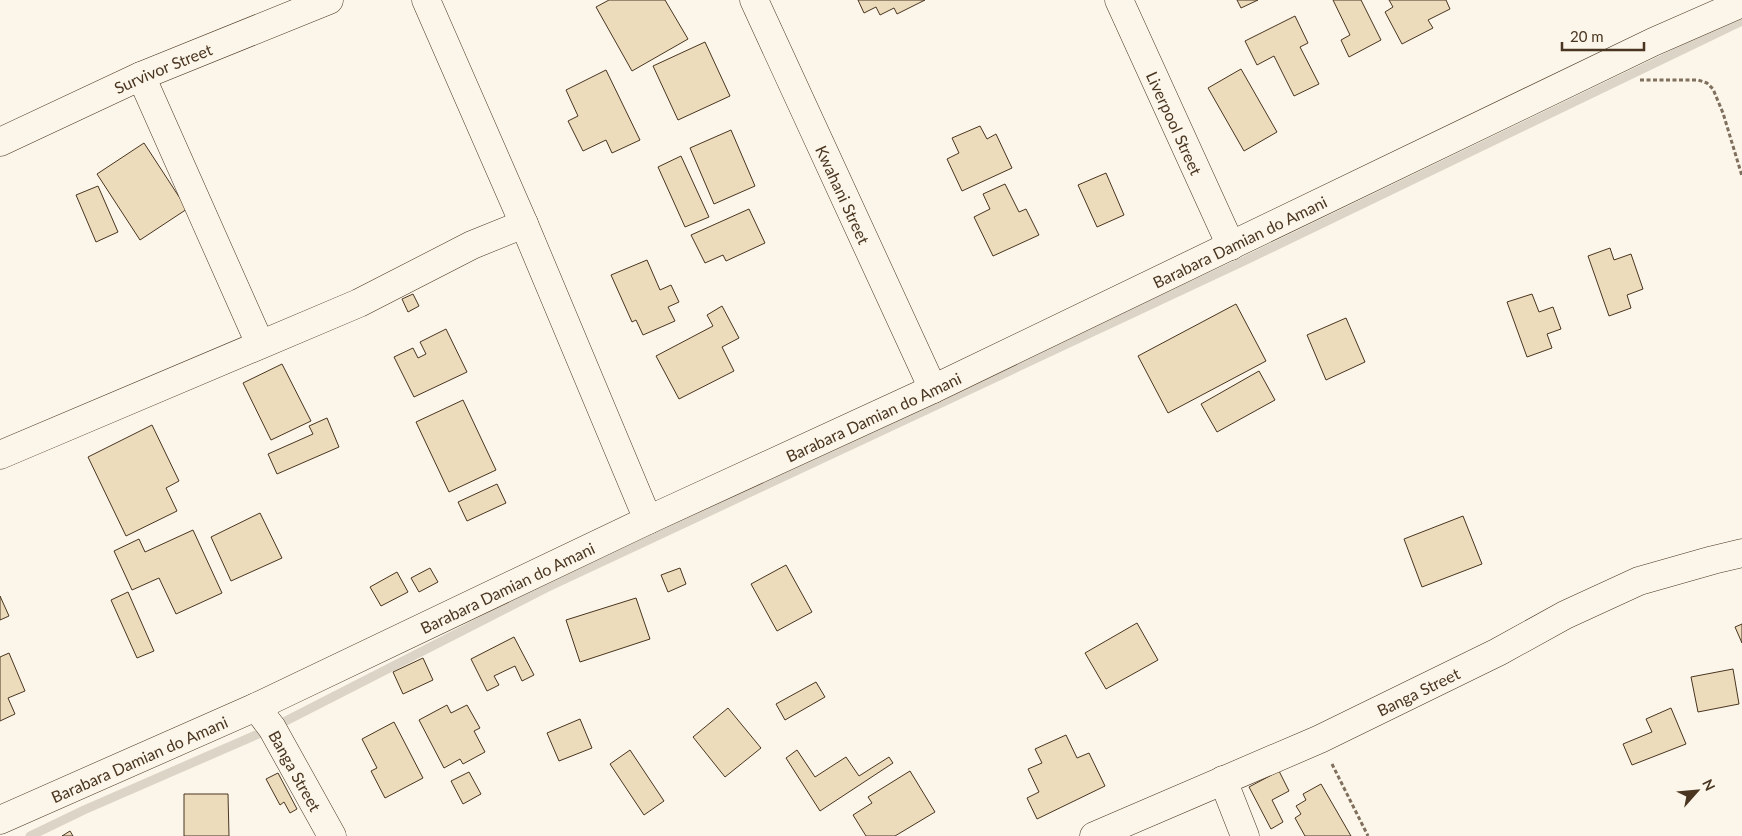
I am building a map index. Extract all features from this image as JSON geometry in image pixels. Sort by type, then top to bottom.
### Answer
[{"type":"street","name":"Survivor Street","points":[[0,142],[141,76],[329,0]]},
{"type":"street","points":[[426,0],[524,224],[648,520]]},
{"type":"street","name":"Kwahani Street","points":[[754,0],[933,389]]},
{"type":"street","name":"Liverpool Street","points":[[1119,0],[1231,246]]},
{"type":"street","name":"Barabara Damian do Amani","points":[[0,820],[256,707],[648,520],[933,389],[1653,42],[1742,3]]},
{"type":"street","points":[[141,76],[260,344]]},
{"type":"street","points":[[0,455],[359,303],[472,245],[524,224]]},
{"type":"street","name":"Banga Street","points":[[1094,836],[1320,739],[1498,652],[1565,615],[1639,581],[1742,553]]},
{"type":"street","name":"Banga Street","points":[[256,707],[272,728],[332,836]]},
{"type":"street","points":[[1223,780],[1245,836]]},
{"type":"path","points":[[1639,80],[1698,80],[1708,83],[1713,89],[1723,113],[1742,176]]},
{"type":"path","points":[[1320,739],[1368,836]]},
{"type":"building","points":[[609,0],[665,0],[688,39],[632,71],[596,7]]},
{"type":"building","points":[[858,0],[925,0],[897,14],[894,8],[880,15],[876,7],[864,13]]},
{"type":"building","points":[[1237,0],[1258,0],[1241,8]]},
{"type":"building","points":[[1333,0],[1361,0],[1381,40],[1349,57],[1341,40],[1350,35]]},
{"type":"building","points":[[1389,0],[1446,0],[1450,9],[1428,20],[1433,28],[1402,44],[1385,12],[1393,7]]},
{"type":"building","points":[[1295,16],[1308,43],[1300,47],[1319,84],[1294,96],[1274,56],[1257,65],[1245,41]]},
{"type":"building","points":[[705,42],[730,96],[678,120],[653,66]]},
{"type":"building","points":[[1241,69],[1277,132],[1244,151],[1208,88]]},
{"type":"building","points":[[606,70],[640,140],[612,153],[606,140],[583,151],[568,121],[578,116],[566,90]]},
{"type":"building","points":[[980,126],[987,139],[996,134],[1012,168],[962,191],[947,159],[959,153],[952,138]]},
{"type":"building","points":[[731,130],[755,186],[714,204],[690,148]]},
{"type":"building","points":[[144,143],[187,209],[140,240],[97,174]]},
{"type":"building","points":[[681,156],[709,217],[685,227],[658,167]]},
{"type":"building","points":[[1106,173],[1124,215],[1097,227],[1078,185]]},
{"type":"building","points":[[1005,184],[1019,212],[1026,209],[1039,235],[993,256],[974,217],[990,209],[983,194]]},
{"type":"building","points":[[98,186],[118,232],[96,242],[76,195]]},
{"type":"building","points":[[749,209],[765,243],[726,261],[723,255],[705,263],[691,235]]},
{"type":"building","points":[[1610,248],[1614,260],[1631,254],[1643,289],[1627,295],[1631,308],[1609,316],[1588,256]]},
{"type":"building","points":[[647,260],[660,290],[671,285],[679,302],[668,307],[675,321],[643,335],[636,320],[632,322],[611,275]]},
{"type":"building","points":[[413,294],[419,306],[408,312],[402,299]]},
{"type":"building","points":[[1532,294],[1539,312],[1553,307],[1561,329],[1547,334],[1552,348],[1527,357],[1507,302]]},
{"type":"building","points":[[1236,304],[1266,361],[1168,413],[1138,356]]},
{"type":"building","points":[[722,306],[739,338],[722,347],[734,371],[679,399],[656,356],[713,326],[707,315]]},
{"type":"building","points":[[1346,318],[1365,362],[1326,380],[1307,335]]},
{"type":"building","points":[[446,329],[467,372],[414,397],[394,357],[413,348],[418,358],[426,354],[420,342]]},
{"type":"building","points":[[282,364],[311,421],[271,440],[243,383]]},
{"type":"building","points":[[1259,371],[1275,400],[1217,432],[1201,404]]},
{"type":"building","points":[[463,400],[496,470],[449,492],[416,422]]},
{"type":"building","points":[[327,418],[339,447],[277,474],[268,454],[313,434],[309,426]]},
{"type":"building","points":[[152,425],[179,481],[166,488],[177,511],[126,536],[88,457]]},
{"type":"building","points":[[497,484],[506,503],[467,521],[458,502]]},
{"type":"building","points":[[260,513],[282,558],[231,581],[211,537]]},
{"type":"building","points":[[1463,516],[1482,564],[1422,587],[1404,539]]},
{"type":"building","points":[[193,530],[222,593],[176,614],[159,578],[132,590],[114,551],[139,539],[145,552]]},
{"type":"building","points":[[786,565],[812,612],[777,631],[751,584]]},
{"type":"building","points":[[430,568],[438,582],[419,592],[411,578]]},
{"type":"building","points":[[680,568],[686,584],[668,592],[661,575]]},
{"type":"building","points":[[397,572],[408,592],[381,606],[370,587]]},
{"type":"building","points":[[128,592],[154,651],[137,658],[111,600]]},
{"type":"building","points":[[0,596],[9,616],[0,620]]},
{"type":"building","points":[[636,598],[650,639],[580,662],[566,620]]},
{"type":"building","points":[[1137,623],[1158,660],[1106,689],[1085,653]]},
{"type":"building","points":[[1742,624],[1742,643],[1735,627]]},
{"type":"building","points":[[514,637],[534,675],[522,681],[515,666],[494,676],[499,685],[487,691],[471,659]]},
{"type":"building","points":[[9,653],[25,691],[8,698],[15,714],[0,721],[0,657]]},
{"type":"building","points":[[423,658],[433,680],[403,694],[393,672]]},
{"type":"building","points":[[1733,669],[1739,704],[1698,712],[1691,677]]},
{"type":"building","points":[[816,682],[825,697],[785,720],[776,704]]},
{"type":"building","points":[[447,705],[451,713],[467,705],[480,728],[474,731],[485,752],[463,764],[460,759],[444,768],[419,720]]},
{"type":"building","points":[[728,708],[761,748],[725,777],[693,737]]},
{"type":"building","points":[[1671,708],[1686,744],[1632,765],[1623,744],[1652,732],[1646,719]]},
{"type":"building","points":[[580,719],[592,748],[559,761],[547,733]]},
{"type":"building","points":[[394,722],[423,778],[385,798],[371,771],[377,768],[362,739]]},
{"type":"building","points":[[1066,735],[1077,758],[1089,753],[1105,786],[1037,819],[1027,798],[1039,792],[1028,769],[1042,763],[1035,749]]},
{"type":"building","points":[[630,750],[664,801],[644,815],[610,764]]},
{"type":"building","points":[[797,750],[815,777],[846,757],[859,776],[889,757],[893,763],[820,811],[786,758]]},
{"type":"building","points":[[910,771],[935,812],[895,836],[866,836],[853,815],[872,803],[868,797]]},
{"type":"building","points":[[1279,771],[1289,791],[1272,800],[1283,822],[1271,829],[1249,787]]},
{"type":"building","points":[[469,772],[481,794],[463,804],[451,781]]},
{"type":"building","points":[[278,773],[297,809],[290,813],[284,802],[280,805],[266,779]]},
{"type":"building","points":[[1321,784],[1351,836],[1305,836],[1295,818],[1301,814],[1296,806],[1306,800],[1303,794]]},
{"type":"building","points":[[184,794],[228,794],[229,836],[184,836]]},
{"type":"building","points":[[70,831],[73,836],[62,836]]},
{"type":"waterway","points":[[30,836],[84,810],[272,728],[546,588],[1242,262],[1742,21]]}]
